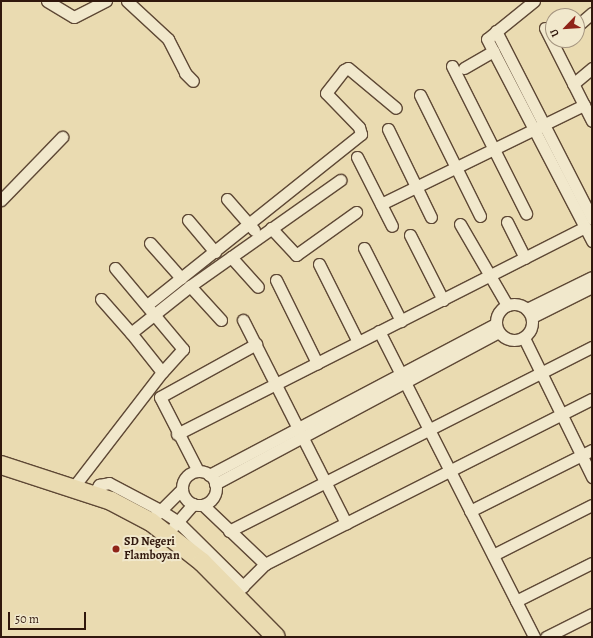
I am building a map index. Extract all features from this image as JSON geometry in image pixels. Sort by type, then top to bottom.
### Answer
[{"type":"main road","points":[[1,465],[156,516],[172,528],[239,591],[276,637]]},
{"type":"street","points":[[47,1],[74,17],[106,1]]},
{"type":"street","points":[[127,1],[168,39],[185,73],[193,82]]},
{"type":"street","points":[[534,1],[487,38],[539,126]]},
{"type":"street","points":[[496,31],[539,126],[588,223],[592,241]]},
{"type":"street","points":[[559,48],[592,121]]},
{"type":"street","points":[[464,68],[494,51]]},
{"type":"street","points":[[452,66],[526,213]]},
{"type":"street","points":[[147,305],[250,225],[361,134],[359,127],[326,93],[344,70],[348,68],[396,108]]},
{"type":"street","points":[[574,84],[592,68]]},
{"type":"street","points":[[420,95],[480,216]]},
{"type":"street","points":[[381,204],[584,105]]},
{"type":"street","points":[[388,129],[431,217]]},
{"type":"street","points":[[1,200],[62,137]]},
{"type":"street","points":[[357,157],[392,226]]},
{"type":"street","points":[[131,333],[190,286],[340,180]]},
{"type":"street","points":[[227,199],[259,237]]},
{"type":"street","points":[[271,228],[296,255],[356,212]]},
{"type":"street","points":[[188,220],[215,252]]},
{"type":"street","points":[[507,222],[525,258]]},
{"type":"street","points":[[177,434],[488,277],[588,223]]},
{"type":"street","points":[[460,224],[488,277],[506,305],[529,313],[592,287]]},
{"type":"street","points":[[410,234],[443,300]]},
{"type":"street","points":[[150,243],[181,278]]},
{"type":"street","points":[[364,248],[401,321]]},
{"type":"street","points":[[231,257],[258,287]]},
{"type":"street","points":[[319,264],[358,342]]},
{"type":"street","points":[[72,489],[162,372],[183,349],[115,268]]},
{"type":"street","points":[[529,313],[592,277]]},
{"type":"street","points":[[276,280],[317,363]]},
{"type":"street","points":[[190,286],[221,320]]},
{"type":"street","points":[[101,299],[131,333],[162,372]]},
{"type":"street","points":[[506,305],[496,316],[497,328],[510,340],[524,338]]},
{"type":"street","points":[[524,338],[532,325],[529,313]]},
{"type":"street","points":[[243,320],[346,522]]},
{"type":"street","points":[[212,480],[299,431],[497,328]]},
{"type":"street","points":[[380,331],[534,637]]},
{"type":"street","points":[[524,338],[540,374],[592,477]]},
{"type":"street","points":[[212,480],[198,471],[177,434],[160,397],[256,344]]},
{"type":"street","points":[[229,531],[592,347]]},
{"type":"street","points":[[239,591],[265,564],[592,399]]},
{"type":"street","points":[[470,511],[592,450]]},
{"type":"street","points":[[156,516],[182,489],[186,477],[198,471]]},
{"type":"street","points":[[172,528],[198,504],[213,497],[212,480]]},
{"type":"street","points":[[182,489],[185,498],[198,504],[265,564]]},
{"type":"street","points":[[493,556],[592,505]]},
{"type":"street","points":[[516,601],[592,562]]},
{"type":"street","points":[[546,637],[592,614]]},
{"type":"place","name":"SD Negeri Flamboyan","points":[[116,549]]}]
